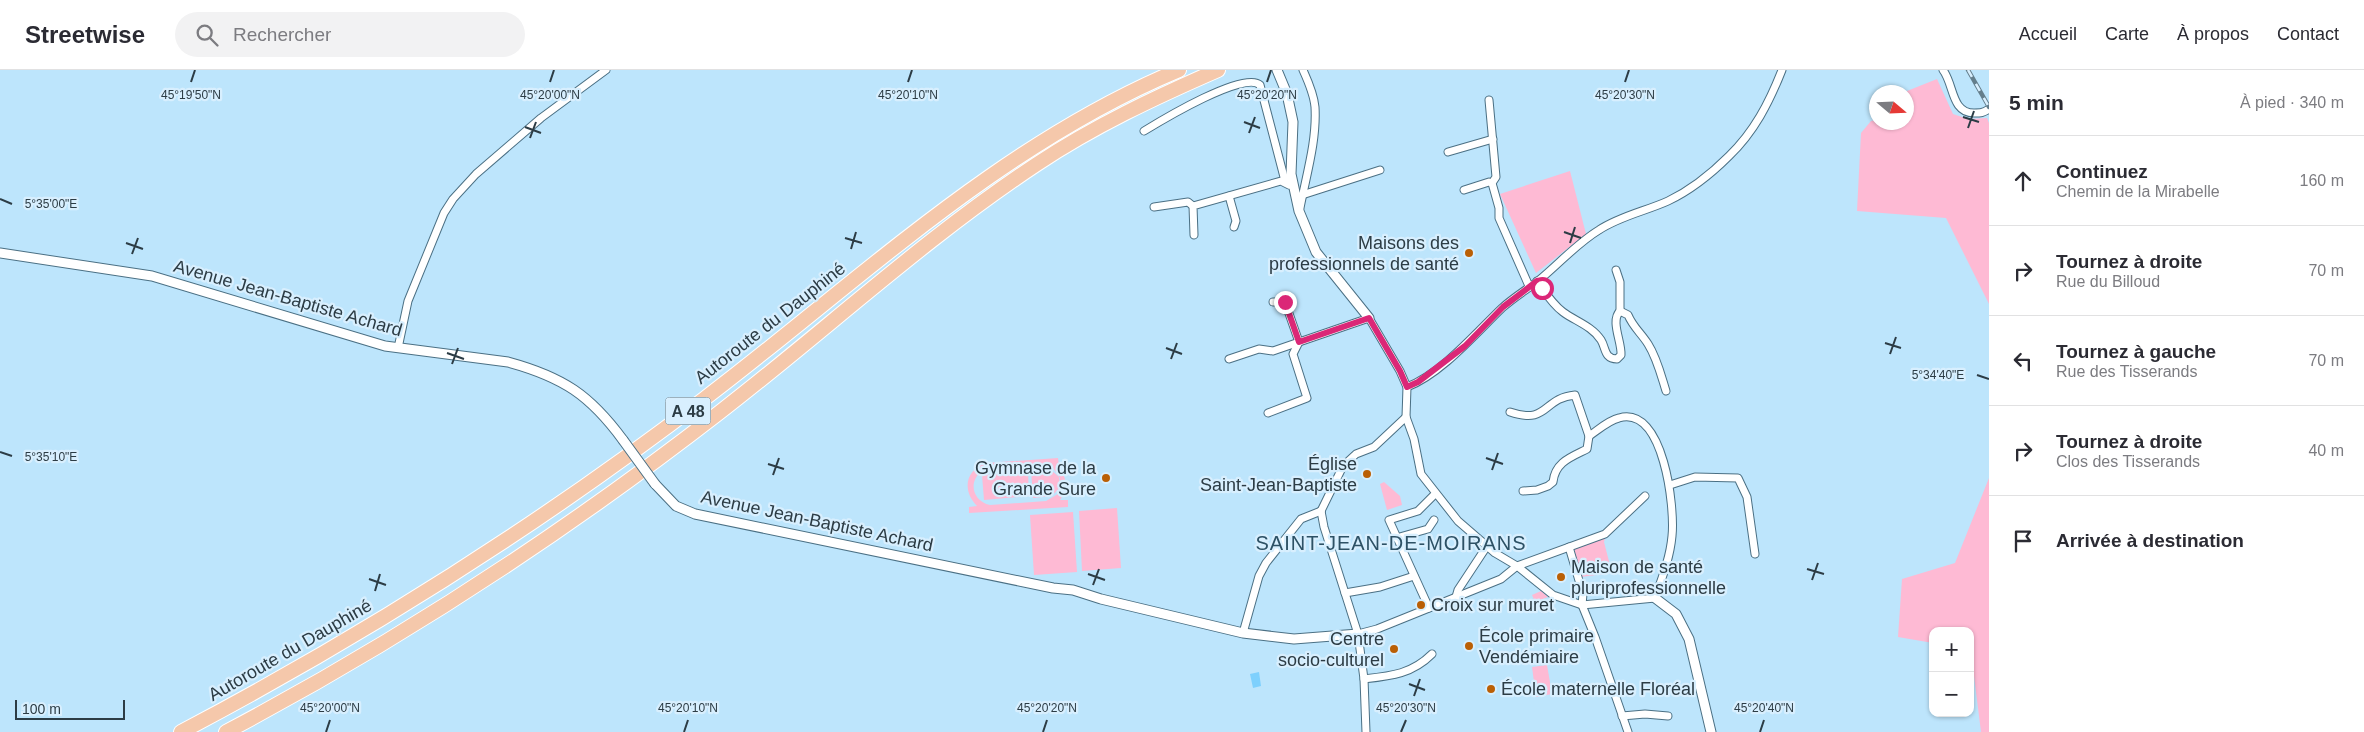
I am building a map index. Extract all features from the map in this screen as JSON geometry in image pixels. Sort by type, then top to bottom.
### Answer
[{"type":"highway","name":"Autoroute du Dauphiné","points":[[181,732],[334,649],[494,549],[578,492],[667,427],[912,234],[998,170],[1041,142],[1098,109],[1179,70]]},
{"type":"highway","name":"Autoroute du Dauphiné","points":[[226,732],[399,634],[483,582],[561,530],[721,411],[962,218],[1038,164],[1131,110],[1218,70]]},
{"type":"street","points":[[398,348],[408,301],[444,213],[453,199],[476,174],[519,137],[606,70]]},
{"type":"street","points":[[1277,70],[1287,94],[1294,122],[1291,174],[1299,211],[1316,252],[1369,318],[1400,371],[1407,387],[1406,417],[1414,439],[1420,474],[1458,521],[1487,546],[1517,566],[1553,595],[1582,605],[1655,598],[1676,614],[1689,640],[1711,732]]},
{"type":"street","points":[[1299,211],[1314,137],[1314,106],[1303,70]]},
{"type":"street","points":[[1407,387],[1418,382],[1465,346],[1503,307],[1537,281],[1579,243],[1600,229],[1686,192],[1709,174],[1730,156],[1757,122],[1782,70]]},
{"type":"street","points":[[1943,70],[1958,106],[1967,113],[1983,113],[1988,110]]},
{"type":"street","points":[[1144,131],[1222,88],[1245,80],[1254,80],[1260,85],[1284,177],[1294,188]]},
{"type":"street","points":[[1489,100],[1496,177],[1492,183],[1499,208],[1499,218],[1529,286]]},
{"type":"street","points":[[1448,152],[1493,139]]},
{"type":"street","points":[[1302,195],[1380,170]]},
{"type":"street","points":[[1193,206],[1282,182],[1294,188]]},
{"type":"street","points":[[1464,190],[1489,182],[1492,183]]},
{"type":"street","points":[[1229,196],[1236,221],[1234,227]]},
{"type":"street","points":[[1154,207],[1188,202],[1193,206],[1194,235]]},
{"type":"street","name":"Avenue Jean-Baptiste Achard","points":[[0,254],[152,276],[340,334],[398,348],[508,362],[541,373],[574,388],[585,396],[605,416],[655,484],[676,506],[696,514],[1053,588],[1073,590],[1101,599],[1243,633],[1294,639],[1358,634]]},
{"type":"street","points":[[1537,281],[1554,304],[1584,324],[1602,341],[1607,355],[1612,359],[1617,359],[1621,355],[1622,349],[1615,320],[1620,311],[1620,282],[1616,270]]},
{"type":"street","points":[[1268,413],[1307,398],[1293,354],[1299,342],[1285,302],[1273,302]]},
{"type":"street","points":[[1620,311],[1628,315],[1635,330],[1647,342],[1656,359],[1666,391]]},
{"type":"street","points":[[1229,360],[1259,349],[1273,351],[1369,318]]},
{"type":"street","points":[[1510,412],[1531,417],[1540,413],[1563,396],[1575,395],[1589,436],[1587,449],[1564,460],[1554,472],[1553,482],[1548,486],[1522,491]]},
{"type":"street","points":[[1366,732],[1364,679],[1358,634],[1324,527],[1321,511],[1343,466],[1356,454],[1374,447],[1406,417]]},
{"type":"street","points":[[1589,436],[1619,417],[1636,419],[1658,442],[1670,486],[1672,534],[1670,552],[1655,598]]},
{"type":"street","points":[[1670,486],[1695,477],[1738,478],[1747,497],[1755,554]]},
{"type":"street","points":[[1429,608],[1389,520],[1418,511],[1435,494]]},
{"type":"street","points":[[1358,634],[1377,629],[1502,579],[1517,566],[1605,534],[1646,496]]},
{"type":"street","points":[[1243,633],[1258,576],[1301,519],[1321,511]]},
{"type":"street","points":[[1396,538],[1428,528],[1434,520]]},
{"type":"street","points":[[1456,597],[1458,590],[1487,546]]},
{"type":"street","points":[[1569,547],[1583,594],[1582,605],[1628,732]]},
{"type":"street","points":[[1345,593],[1380,587],[1414,576]]},
{"type":"street","points":[[1364,679],[1400,675],[1414,669],[1432,654]]},
{"type":"street","points":[[1622,716],[1645,714],[1668,716]]},
{"type":"shaded area","points":[[1937,79],[1953,114],[1968,119],[1987,118],[1989,123],[1989,304],[1946,218],[1857,211],[1861,133],[1869,123],[1869,130],[1914,130],[1914,88]]},
{"type":"shaded area","points":[[1570,171],[1586,234],[1536,273],[1500,194]]},
{"type":"shaded area","points":[[1058,458],[1066,482],[1064,493],[1060,500],[1068,500],[1068,507],[969,513],[969,507],[977,506],[969,494],[968,482],[970,476],[979,466],[986,463]],"holes":[[[1044,465],[1053,468],[1060,478],[1058,494],[1046,501],[990,505],[979,499],[974,490],[975,480],[982,471]]]},
{"type":"shaded area","points":[[1050,469],[1059,477],[1060,487],[1052,496],[1033,498],[1031,470]]},
{"type":"shaded area","points":[[1028,472],[1029,496],[984,500],[982,475]]},
{"type":"shaded area","points":[[1989,478],[1989,732],[1981,732],[1974,676],[1974,627],[1929,627],[1929,642],[1898,637],[1902,579],[1955,563]]},
{"type":"shaded area","points":[[1384,482],[1400,496],[1402,505],[1387,510],[1380,484]]},
{"type":"shaded area","points":[[1117,508],[1121,568],[1082,571],[1079,511]]},
{"type":"shaded area","points":[[1073,512],[1077,572],[1034,575],[1030,515]]},
{"type":"shaded area","points":[[1605,538],[1604,542],[1612,573],[1581,577],[1574,548]]},
{"type":"shaded area","points":[[1541,591],[1548,597],[1535,602],[1532,595]]},
{"type":"shaded area","points":[[1547,665],[1552,694],[1536,697],[1532,667]]},
{"type":"water","points":[[1259,672],[1261,686],[1253,688],[1250,674]]},
{"type":"railway","points":[[1968,70],[1989,107]]},
{"type":"place","name":"Maisons des professionnels de santé","points":[[1469,253]]},
{"type":"place","name":"Église Saint-Jean-Baptiste","points":[[1367,474]]},
{"type":"place","name":"Gymnase de la Grande Sure","points":[[1106,478]]},
{"type":"place","name":"Maison de santé pluriprofessionnelle","points":[[1561,577]]},
{"type":"place","name":"Croix sur muret","points":[[1421,605]]},
{"type":"place","name":"École primaire Vendémiaire","points":[[1469,646]]},
{"type":"place","name":"Centre socio-culturel","points":[[1394,649]]},
{"type":"place","name":"École maternelle Floréal","points":[[1491,689]]},
{"type":"district","name":"SAINT-JEAN-DE-MOIRANS","points":[[1391,543]]},
{"type":"route","points":[[1285,302],[1299,342],[1369,318],[1400,371],[1407,387],[1418,382],[1465,346],[1515,296],[1537,281],[1542,288]]}]
